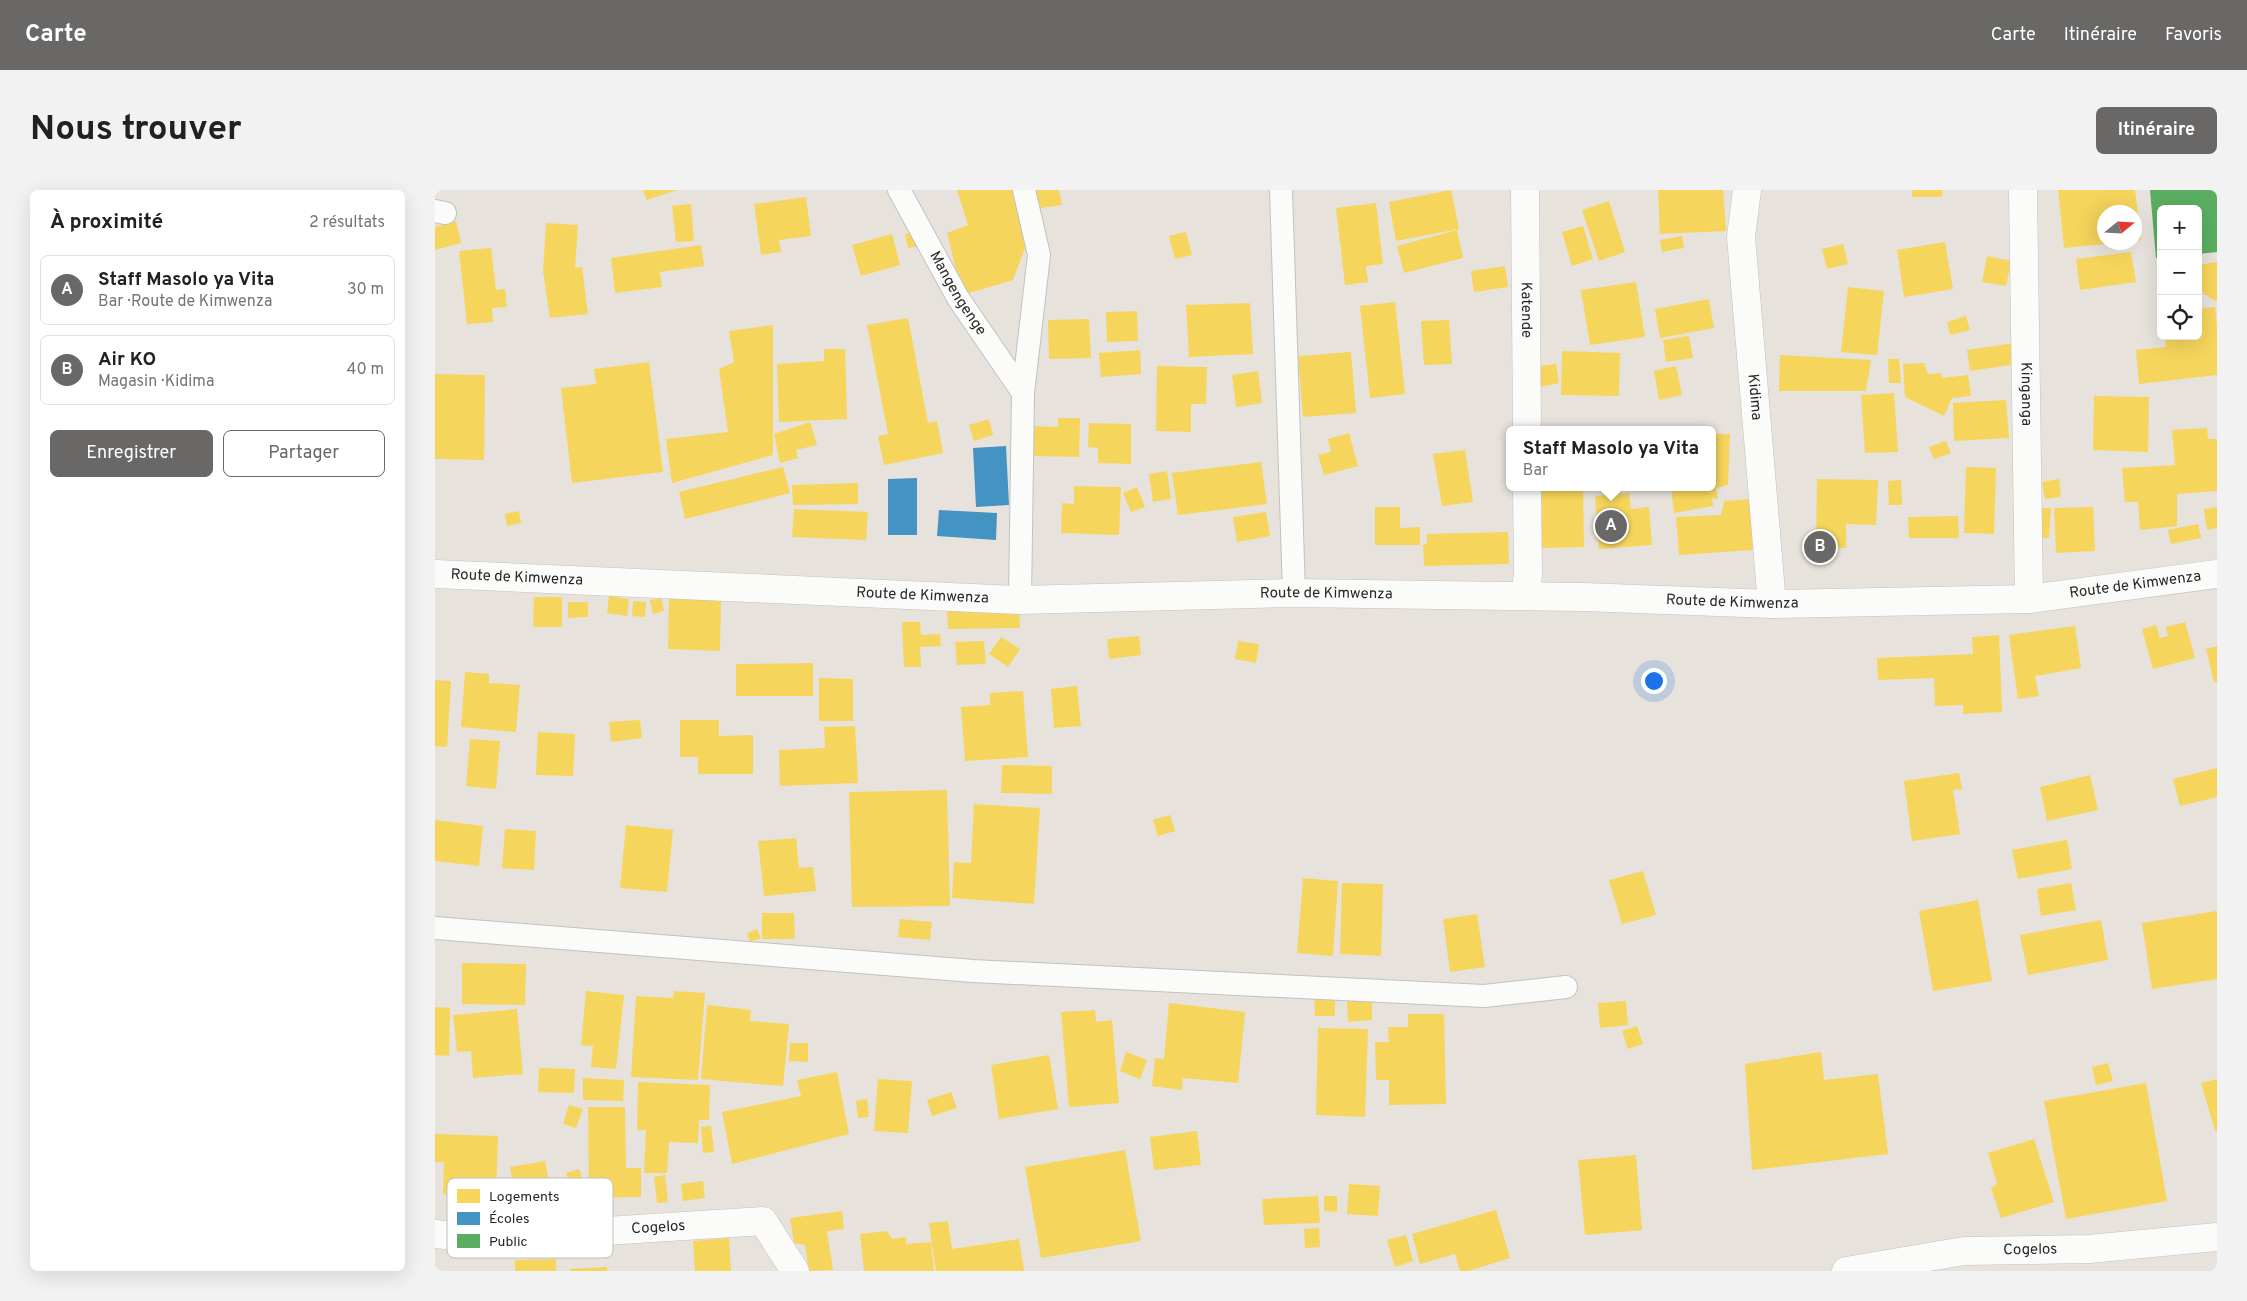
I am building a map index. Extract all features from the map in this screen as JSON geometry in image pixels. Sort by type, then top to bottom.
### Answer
[{"type":"street","name":"Katende","points":[[1525,190],[1527,426]]},
{"type":"street","name":"Kidima","points":[[1747,190],[1741,237],[1771,604]]},
{"type":"street","name":"Kinganga","points":[[2023,190],[2029,599]]},
{"type":"street","points":[[1525,596],[1528,574],[1527,491]]},
{"type":"street","name":"Route de Kimwenza","points":[[435,574],[1020,600],[1294,593],[1525,596],[1771,604],[2029,599],[2217,574]]},
{"type":"street","name":"Cogelos","points":[[613,1231],[763,1221],[795,1271]]},
{"type":"street","name":"Cogelos","points":[[1846,1271],[1964,1252],[2089,1249],[2217,1237]]},
{"type":"lane","name":"Mangengenge","points":[[899,190],[958,298],[1023,393]]},
{"type":"lane","points":[[1020,600],[1023,393],[1039,255],[1024,190]]},
{"type":"lane","points":[[1281,190],[1294,593]]},
{"type":"lane","points":[[435,928],[973,971],[1485,996],[1566,987]]},
{"type":"building: Logements","points":[[643,190],[677,190],[647,200]]},
{"type":"building: Logements","points":[[957,190],[1020,190],[1032,230],[1013,280],[962,295],[947,233],[968,225]]},
{"type":"building: Logements","points":[[1032,190],[1059,190],[1062,205],[1035,209]]},
{"type":"building: Logements","points":[[1451,190],[1459,229],[1396,241],[1389,202]]},
{"type":"building: Logements","points":[[1658,190],[1723,190],[1726,231],[1660,234]]},
{"type":"building: Logements","points":[[1912,190],[1942,190],[1942,197],[1912,197]]},
{"type":"building: Logements","points":[[2058,190],[2135,190],[2137,205],[2097,205],[2097,245],[2064,248]]},
{"type":"building: Logements","points":[[806,197],[811,236],[779,240],[781,252],[761,255],[754,204]]},
{"type":"building: Logements","points":[[1609,201],[1625,252],[1599,261],[1582,210]]},
{"type":"building: Logements","points":[[1376,203],[1383,264],[1366,266],[1368,282],[1345,285],[1336,208]]},
{"type":"building: Logements","points":[[691,204],[694,241],[676,242],[672,206]]},
{"type":"building: Logements","points":[[456,221],[461,243],[435,250],[435,227]]},
{"type":"building: Logements","points":[[546,223],[578,225],[575,268],[582,267],[588,314],[550,318],[543,271]]},
{"type":"building: Logements","points":[[1583,226],[1593,259],[1572,266],[1562,232]]},
{"type":"building: Logements","points":[[1457,230],[1463,258],[1404,273],[1397,246]]},
{"type":"building: Logements","points":[[914,232],[918,246],[908,248],[905,234]]},
{"type":"building: Logements","points":[[1186,232],[1192,255],[1175,259],[1169,236]]},
{"type":"building: Logements","points":[[892,234],[900,265],[861,276],[852,245]]},
{"type":"building: Logements","points":[[1682,236],[1684,248],[1662,252],[1660,240]]},
{"type":"building: Logements","points":[[1945,242],[1953,289],[1904,297],[1897,250]]},
{"type":"building: Logements","points":[[1843,244],[1848,264],[1827,269],[1822,249]]},
{"type":"building: Logements","points":[[701,245],[704,266],[660,272],[662,287],[615,293],[611,258]]},
{"type":"building: Logements","points":[[491,248],[496,290],[505,289],[507,307],[492,308],[493,322],[467,324],[459,251]]},
{"type":"building: Logements","points":[[2131,252],[2136,282],[2080,290],[2076,259]]},
{"type":"building: Logements","points":[[1987,256],[2011,261],[2006,286],[1982,282]]},
{"type":"building: Logements","points":[[2217,262],[2217,301],[2202,292],[2202,264]]},
{"type":"building: Logements","points":[[1505,266],[1508,287],[1474,292],[1471,271]]},
{"type":"building: Logements","points":[[1636,282],[1645,337],[1590,345],[1581,290]]},
{"type":"building: Logements","points":[[1848,287],[1884,291],[1877,355],[1841,352]]},
{"type":"building: Logements","points":[[1709,299],[1714,328],[1660,338],[1655,309]]},
{"type":"building: Logements","points":[[1395,302],[1405,394],[1370,398],[1360,306]]},
{"type":"building: Logements","points":[[1250,303],[1253,354],[1189,357],[1186,305]]},
{"type":"building: Logements","points":[[2215,307],[2217,375],[2139,384],[2136,350],[2166,347],[2165,340],[2202,340],[2202,309]]},
{"type":"building: Logements","points":[[1137,311],[1138,341],[1107,342],[1106,312]]},
{"type":"building: Logements","points":[[1966,316],[1970,330],[1950,335],[1947,322]]},
{"type":"building: Logements","points":[[908,318],[928,423],[937,421],[943,453],[884,465],[878,436],[888,434],[867,325]]},
{"type":"building: Logements","points":[[1089,319],[1091,358],[1049,359],[1048,320]]},
{"type":"building: Logements","points":[[1449,320],[1452,364],[1424,365],[1421,321]]},
{"type":"building: Logements","points":[[773,325],[773,455],[672,483],[666,439],[728,432],[719,369],[734,362],[729,331]]},
{"type":"building: Logements","points":[[1689,336],[1693,358],[1666,362],[1663,340]]},
{"type":"building: Logements","points":[[2014,343],[2017,364],[1970,371],[1967,350]]},
{"type":"building: Logements","points":[[824,349],[845,349],[847,419],[779,422],[777,364],[824,361]]},
{"type":"building: Logements","points":[[1140,350],[1141,374],[1101,377],[1099,353]]},
{"type":"building: Logements","points":[[1562,351],[1620,353],[1619,396],[1561,395]]},
{"type":"building: Logements","points":[[1351,352],[1356,413],[1303,417],[1298,356]]},
{"type":"building: Logements","points":[[1780,355],[1871,360],[1866,391],[1779,391]]},
{"type":"building: Logements","points":[[1888,359],[1899,359],[1901,383],[1889,383]]},
{"type":"building: Logements","points":[[649,362],[663,472],[572,483],[561,388],[596,384],[594,369]]},
{"type":"building: Logements","points":[[1924,363],[1928,374],[1941,373],[1942,378],[1968,375],[1971,396],[1952,398],[1944,416],[1905,397],[1903,364]]},
{"type":"building: Logements","points":[[1556,364],[1559,383],[1536,388],[1532,367]]},
{"type":"building: Logements","points":[[1157,366],[1207,367],[1206,404],[1191,404],[1191,432],[1156,431]]},
{"type":"building: Logements","points":[[1676,366],[1682,395],[1659,400],[1654,371]]},
{"type":"building: Logements","points":[[1258,371],[1262,403],[1236,407],[1232,375]]},
{"type":"building: Logements","points":[[435,374],[485,375],[484,460],[435,459]]},
{"type":"building: Logements","points":[[1894,393],[1898,452],[1865,453],[1861,395]]},
{"type":"building: Logements","points":[[2094,396],[2149,397],[2148,452],[2093,450]]},
{"type":"building: Logements","points":[[2006,400],[2009,438],[1954,441],[1953,403]]},
{"type":"building: Logements","points":[[1058,418],[1080,418],[1079,457],[1033,456],[1033,426],[1058,427]]},
{"type":"building: Logements","points":[[989,419],[993,435],[974,441],[969,425]]},
{"type":"building: Logements","points":[[810,422],[817,445],[796,450],[798,458],[780,463],[774,434]]},
{"type":"building: Logements","points":[[1089,423],[1131,424],[1131,464],[1098,463],[1098,448],[1088,447]]},
{"type":"building: Logements","points":[[2207,428],[2208,439],[2217,439],[2217,491],[2177,494],[2177,526],[2140,530],[2138,502],[2125,502],[2122,468],[2175,465],[2172,430]]},
{"type":"building: Logements","points":[[1349,433],[1358,466],[1324,475],[1318,455],[1331,452],[1328,439]]},
{"type":"building: Logements","points":[[1716,434],[1730,434],[1728,485],[1716,488]]},
{"type":"building: Logements","points":[[1946,441],[1951,453],[1934,459],[1929,447]]},
{"type":"building: Logements","points":[[1465,450],[1473,502],[1442,506],[1433,454]]},
{"type":"building: Logements","points":[[1261,462],[1267,504],[1178,515],[1172,473]]},
{"type":"building: Logements","points":[[783,467],[790,493],[685,519],[679,492]]},
{"type":"building: Logements","points":[[1966,467],[1996,468],[1994,534],[1964,533]]},
{"type":"building: Logements","points":[[1167,471],[1171,499],[1153,502],[1149,474]]},
{"type":"building: Logements","points":[[1817,479],[1878,480],[1876,525],[1846,524],[1846,548],[1816,548]]},
{"type":"building: Logements","points":[[2059,479],[2061,497],[2045,499],[2042,482]]},
{"type":"building: Logements","points":[[1901,480],[1902,505],[1889,505],[1888,481]]},
{"type":"building: Logements","points":[[858,483],[858,504],[793,505],[792,485]]},
{"type":"building: Logements","points":[[1074,486],[1121,487],[1119,535],[1061,533],[1062,503],[1074,504]]},
{"type":"building: Logements","points":[[1137,487],[1145,507],[1131,512],[1123,493]]},
{"type":"building: Logements","points":[[1716,488],[1718,499],[1712,498],[1713,506],[1674,513],[1671,491],[1716,491]]},
{"type":"building: Logements","points":[[1541,491],[1583,491],[1584,547],[1542,548]]},
{"type":"building: Logements","points":[[1629,493],[1631,509],[1649,507],[1652,545],[1599,549],[1595,496]]},
{"type":"building: Logements","points":[[1750,499],[1753,550],[1679,555],[1676,517],[1721,515],[1724,501]]},
{"type":"building: Logements","points":[[1375,507],[1400,507],[1400,528],[1420,527],[1420,545],[1375,545]]},
{"type":"building: Logements","points":[[2093,507],[2095,551],[2056,553],[2054,508]]},
{"type":"building: Logements","points":[[2217,507],[2217,528],[2207,530],[2204,509]]},
{"type":"building: Logements","points":[[2039,508],[2051,508],[2049,538],[2037,538]]},
{"type":"building: Logements","points":[[794,509],[868,512],[866,540],[792,537]]},
{"type":"building: Logements","points":[[519,511],[521,523],[507,526],[505,514]]},
{"type":"building: Logements","points":[[1266,512],[1270,536],[1237,542],[1233,517]]},
{"type":"building: Logements","points":[[1958,516],[1959,538],[1909,538],[1908,517]]},
{"type":"building: Logements","points":[[2198,524],[2201,538],[2171,544],[2168,530]]},
{"type":"building: Logements","points":[[1508,532],[1509,564],[1424,566],[1423,545],[1427,543],[1427,534]]},
{"type":"building: Logements","points":[[609,596],[629,599],[627,616],[607,613]]},
{"type":"building: Logements","points":[[534,597],[562,597],[562,627],[533,627]]},
{"type":"building: Logements","points":[[661,598],[664,611],[653,614],[650,600]]},
{"type":"building: Logements","points":[[669,598],[721,599],[720,651],[668,649]]},
{"type":"building: Logements","points":[[633,601],[646,602],[645,617],[632,616]]},
{"type":"building: Logements","points":[[568,602],[588,602],[588,617],[568,618]]},
{"type":"building: Logements","points":[[1019,610],[1020,628],[948,629],[947,611]]},
{"type":"building: Logements","points":[[902,622],[920,622],[921,635],[940,634],[941,646],[920,647],[921,667],[904,667]]},
{"type":"building: Logements","points":[[2185,622],[2195,658],[2153,669],[2142,629],[2156,625],[2160,638],[2168,636],[2166,627]]},
{"type":"building: Logements","points":[[2075,626],[2081,668],[2035,676],[2039,696],[2018,699],[2009,635]]},
{"type":"building: Logements","points":[[1999,635],[2002,712],[1963,714],[1963,705],[1935,706],[1934,678],[1878,680],[1877,658],[1973,654],[1972,637]]},
{"type":"building: Logements","points":[[1139,636],[1141,655],[1109,659],[1107,639]]},
{"type":"building: Logements","points":[[1001,637],[1020,649],[1008,667],[989,654]]},
{"type":"building: Logements","points":[[984,641],[986,664],[957,665],[955,642]]},
{"type":"building: Logements","points":[[1238,641],[1259,644],[1256,663],[1235,659]]},
{"type":"building: Logements","points":[[2217,646],[2217,682],[2214,682],[2206,649]]},
{"type":"building: Logements","points":[[813,663],[813,696],[736,696],[736,664]]},
{"type":"building: Logements","points":[[465,672],[489,674],[489,683],[520,685],[516,732],[461,727]]},
{"type":"building: Logements","points":[[819,678],[853,679],[853,721],[819,721]]},
{"type":"building: Logements","points":[[435,680],[451,681],[447,747],[435,746]]},
{"type":"building: Logements","points":[[1077,686],[1081,726],[1054,728],[1051,689]]},
{"type":"building: Logements","points":[[1023,691],[1028,757],[965,761],[961,707],[990,705],[990,693]]},
{"type":"building: Logements","points":[[640,720],[642,738],[611,742],[609,722]]},
{"type":"building: Logements","points":[[680,720],[719,720],[719,736],[753,735],[753,774],[698,774],[698,757],[680,757]]},
{"type":"building: Logements","points":[[855,726],[858,783],[780,786],[779,750],[825,748],[824,727]]},
{"type":"building: Logements","points":[[538,732],[575,734],[573,776],[536,775]]},
{"type":"building: Logements","points":[[470,739],[500,741],[496,789],[466,786]]},
{"type":"building: Logements","points":[[1002,765],[1052,766],[1052,794],[1001,793]]},
{"type":"building: Logements","points":[[2217,768],[2217,797],[2180,806],[2173,779]]},
{"type":"building: Logements","points":[[1959,773],[1962,789],[1953,790],[1960,834],[1912,841],[1904,781]]},
{"type":"building: Logements","points":[[2090,775],[2098,810],[2047,821],[2040,787]]},
{"type":"building: Logements","points":[[947,790],[950,906],[852,907],[849,792]]},
{"type":"building: Logements","points":[[974,804],[1040,808],[1034,904],[952,898],[954,862],[971,863]]},
{"type":"building: Logements","points":[[1170,815],[1175,831],[1158,836],[1153,820]]},
{"type":"building: Logements","points":[[435,820],[483,826],[479,866],[435,861]]},
{"type":"building: Logements","points":[[626,825],[673,830],[667,892],[620,888]]},
{"type":"building: Logements","points":[[505,829],[536,831],[534,870],[502,868]]},
{"type":"building: Logements","points":[[796,838],[799,868],[813,867],[816,891],[764,896],[758,841]]},
{"type":"building: Logements","points":[[2067,840],[2072,869],[2018,879],[2012,850]]},
{"type":"building: Logements","points":[[1643,871],[1656,915],[1622,924],[1609,880]]},
{"type":"building: Logements","points":[[1303,878],[1338,881],[1333,956],[1297,953]]},
{"type":"building: Logements","points":[[1342,883],[1383,884],[1381,956],[1340,954]]},
{"type":"building: Logements","points":[[2071,883],[2076,910],[2041,916],[2037,889]]},
{"type":"building: Logements","points":[[1978,900],[1992,981],[1933,991],[1919,911]]},
{"type":"building: Logements","points":[[2217,911],[2217,979],[2152,989],[2142,923]]},
{"type":"building: Logements","points":[[762,913],[794,913],[795,939],[762,939]]},
{"type":"building: Logements","points":[[1477,914],[1485,967],[1450,972],[1443,919]]},
{"type":"building: Logements","points":[[900,919],[932,922],[930,940],[898,937]]},
{"type":"building: Logements","points":[[2101,920],[2108,960],[2028,975],[2020,935]]},
{"type":"building: Logements","points":[[757,929],[761,938],[750,942],[747,933]]},
{"type":"building: Logements","points":[[462,963],[526,964],[525,1005],[462,1004]]},
{"type":"building: Logements","points":[[586,991],[624,995],[616,1069],[591,1067],[593,1046],[581,1045]]},
{"type":"building: Logements","points":[[674,991],[705,993],[698,1080],[631,1077],[636,996],[673,998]]},
{"type":"building: Logements","points":[[1314,996],[1335,996],[1335,1016],[1315,1016]]},
{"type":"building: Logements","points":[[1372,999],[1372,1020],[1348,1022],[1347,1000]]},
{"type":"building: Logements","points":[[1626,1001],[1628,1025],[1600,1028],[1598,1003]]},
{"type":"building: Logements","points":[[1169,1003],[1245,1012],[1238,1083],[1183,1078],[1182,1090],[1152,1086],[1155,1058],[1164,1059]]},
{"type":"building: Logements","points":[[707,1005],[751,1010],[750,1021],[789,1024],[783,1086],[701,1079]]},
{"type":"building: Logements","points":[[435,1007],[450,1008],[449,1056],[435,1055]]},
{"type":"building: Logements","points":[[517,1009],[523,1074],[473,1078],[471,1051],[457,1052],[453,1015]]},
{"type":"building: Logements","points":[[1095,1010],[1096,1022],[1112,1020],[1119,1103],[1069,1107],[1061,1012]]},
{"type":"building: Logements","points":[[1408,1014],[1444,1014],[1446,1104],[1389,1105],[1389,1080],[1376,1080],[1375,1042],[1389,1042],[1388,1027],[1408,1027]]},
{"type":"building: Logements","points":[[1637,1026],[1643,1044],[1628,1049],[1622,1031]]},
{"type":"building: Logements","points":[[1318,1028],[1368,1029],[1365,1117],[1316,1115]]},
{"type":"building: Logements","points":[[790,1043],[808,1043],[808,1062],[789,1061]]},
{"type":"building: Logements","points":[[1126,1052],[1147,1060],[1140,1079],[1120,1071]]},
{"type":"building: Logements","points":[[1821,1052],[1824,1080],[1878,1074],[1888,1154],[1752,1170],[1745,1064]]},
{"type":"building: Logements","points":[[1049,1055],[1058,1109],[999,1119],[991,1065]]},
{"type":"building: Logements","points":[[2108,1063],[2113,1081],[2096,1085],[2092,1067]]},
{"type":"building: Logements","points":[[539,1068],[575,1069],[574,1093],[538,1092]]},
{"type":"building: Logements","points":[[837,1072],[849,1134],[732,1164],[722,1112],[801,1096],[797,1080]]},
{"type":"building: Logements","points":[[583,1078],[624,1080],[623,1101],[583,1100]]},
{"type":"building: Logements","points":[[878,1079],[912,1081],[908,1133],[874,1131]]},
{"type":"building: Logements","points":[[2217,1079],[2217,1131],[2215,1131],[2201,1083]]},
{"type":"building: Logements","points":[[638,1082],[710,1085],[709,1120],[699,1120],[698,1143],[669,1142],[667,1173],[644,1173],[646,1130],[637,1130]]},
{"type":"building: Logements","points":[[2146,1083],[2167,1201],[2066,1219],[2044,1101]]},
{"type":"building: Logements","points":[[951,1092],[957,1108],[932,1116],[927,1100]]},
{"type":"building: Logements","points":[[867,1099],[869,1117],[858,1118],[856,1101]]},
{"type":"building: Logements","points":[[569,1105],[583,1109],[576,1128],[563,1124]]},
{"type":"building: Logements","points":[[588,1107],[625,1107],[626,1168],[641,1168],[641,1197],[613,1198],[613,1178],[589,1178]]},
{"type":"building: Logements","points":[[711,1126],[714,1152],[703,1153],[701,1127]]},
{"type":"building: Logements","points":[[1197,1131],[1201,1165],[1154,1170],[1150,1137]]},
{"type":"building: Logements","points":[[435,1134],[498,1136],[497,1178],[447,1178],[447,1194],[443,1194],[444,1162],[435,1162]]},
{"type":"building: Logements","points":[[2034,1139],[2054,1202],[2001,1218],[1991,1188],[1997,1184],[1988,1153]]},
{"type":"building: Logements","points":[[1125,1150],[1141,1241],[1041,1258],[1025,1167]]},
{"type":"building: Logements","points":[[1636,1155],[1642,1230],[1585,1235],[1578,1160]]},
{"type":"building: Logements","points":[[545,1161],[548,1178],[512,1178],[510,1167]]},
{"type":"building: Logements","points":[[579,1169],[582,1178],[567,1178],[566,1173]]},
{"type":"building: Logements","points":[[665,1175],[668,1202],[657,1203],[654,1177]]},
{"type":"building: Logements","points":[[703,1181],[705,1198],[683,1201],[681,1184]]},
{"type":"building: Logements","points":[[1349,1184],[1380,1186],[1378,1216],[1347,1214]]},
{"type":"building: Logements","points":[[1318,1196],[1320,1223],[1264,1225],[1262,1199]]},
{"type":"building: Logements","points":[[1324,1196],[1337,1196],[1337,1212],[1324,1211]]},
{"type":"building: Logements","points":[[1496,1210],[1510,1258],[1468,1271],[1460,1271],[1455,1254],[1420,1264],[1412,1234]]},
{"type":"building: Logements","points":[[842,1211],[844,1229],[827,1231],[833,1270],[809,1271],[805,1245],[794,1243],[790,1218]]},
{"type":"building: Logements","points":[[948,1221],[952,1249],[1019,1239],[1024,1271],[936,1271],[929,1223]]},
{"type":"building: Logements","points":[[1319,1228],[1320,1247],[1305,1248],[1304,1229]]},
{"type":"building: Logements","points":[[887,1231],[892,1239],[906,1237],[906,1244],[931,1242],[934,1271],[864,1271],[860,1234]]},
{"type":"building: Logements","points":[[1406,1235],[1413,1261],[1395,1267],[1387,1240]]},
{"type":"building: Logements","points":[[729,1238],[731,1271],[695,1271],[693,1241]]},
{"type":"building: Logements","points":[[556,1259],[556,1271],[515,1271],[515,1260]]},
{"type":"building: Logements","points":[[607,1267],[607,1271],[570,1271],[570,1269]]},
{"type":"building: Écoles","points":[[1006,446],[1009,505],[976,507],[973,448]]},
{"type":"building: Écoles","points":[[917,478],[917,535],[888,535],[888,479]]},
{"type":"building: Écoles","points":[[939,510],[997,513],[996,540],[937,536]]},
{"type":"building: Public","points":[[2150,190],[2217,190],[2217,252],[2202,254],[2202,205],[2157,205],[2156,258]]},
{"type":"place","name":"Staff Masolo ya Vita","points":[[1611,526]]},
{"type":"place","name":"Air KO","points":[[1820,547]]}]
